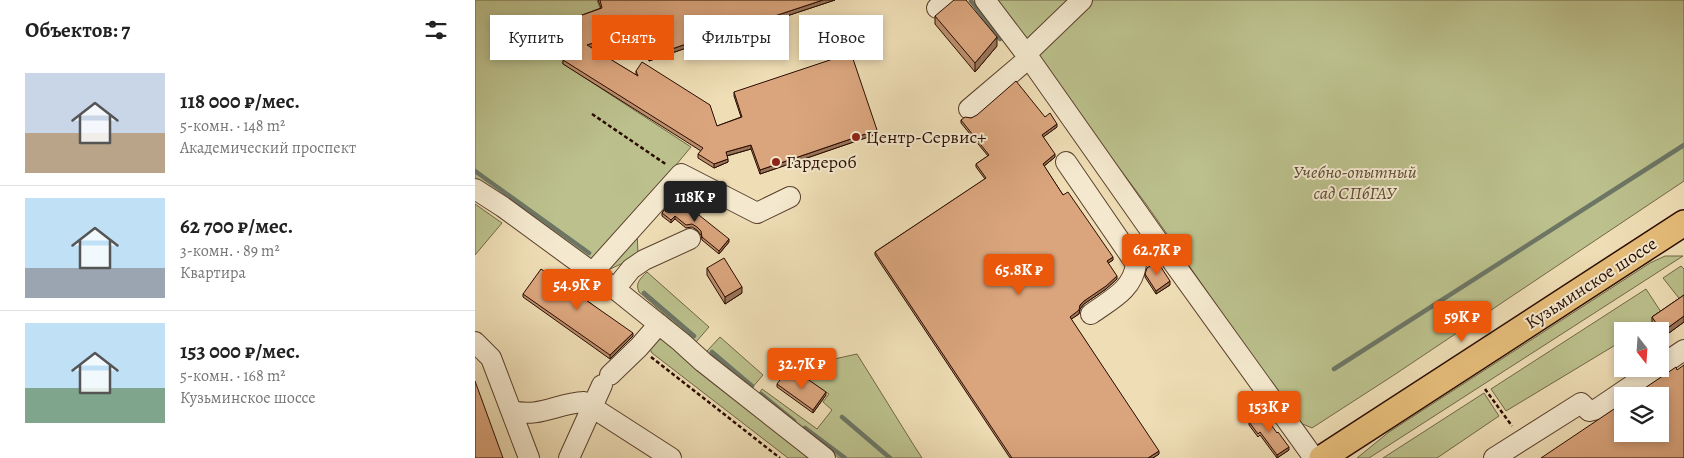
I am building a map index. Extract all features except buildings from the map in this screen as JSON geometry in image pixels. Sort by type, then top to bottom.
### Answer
[{"type":"main road","name":"Кузьминское шоссе","points":[[1322,458],[1681,232]]},
{"type":"street","points":[[985,0],[1314,458]]},
{"type":"street","points":[[969,110],[1027,56],[1082,0]]},
{"type":"street","points":[[1067,162],[1136,264]]},
{"type":"street","points":[[593,272],[681,174],[757,213],[790,196]]},
{"type":"street","points":[[475,189],[593,272],[825,458]]},
{"type":"street","points":[[615,289],[631,269],[645,260],[690,240]]},
{"type":"street","points":[[1091,314],[1126,288],[1133,279],[1136,264],[1161,246]]},
{"type":"street","points":[[569,458],[592,406],[606,380],[659,324]]},
{"type":"street","points":[[475,342],[491,358],[529,458]]},
{"type":"street","points":[[1669,360],[1684,350]]},
{"type":"street","points":[[1495,458],[1581,402],[1589,411],[1597,409],[1643,378]]},
{"type":"street","points":[[512,411],[523,414],[535,413],[573,402],[584,402],[671,458]]},
{"type":"path","points":[[592,114],[681,174]]},
{"type":"path","points":[[646,352],[780,458]]},
{"type":"path","points":[[1485,389],[1522,440]]},
{"type":"green space","points":[[475,0],[597,0],[601,11],[582,17],[582,15],[490,15],[490,60],[564,60],[562,63],[691,147],[595,262],[589,261],[475,178]]},
{"type":"green space","name":"Учебно-опытный сад СПбГАУ","points":[[994,0],[1684,0],[1684,181],[1312,428],[1298,422],[1146,204]]},
{"type":"green space","points":[[475,204],[502,223],[475,255]]},
{"type":"green space","points":[[637,229],[638,256],[606,271]]},
{"type":"green space","points":[[1665,256],[1683,256],[1369,458],[1357,458],[1389,432],[1650,263]]},
{"type":"green space","points":[[1681,266],[1684,269],[1684,300],[1682,302],[1663,278]]},
{"type":"green space","points":[[647,272],[709,327],[696,342],[639,292],[638,284],[640,279]]},
{"type":"green space","points":[[1646,289],[1663,315],[1652,322],[1614,322],[1614,346],[1506,411],[1491,389]]},
{"type":"green space","points":[[720,337],[763,375],[751,389],[707,351]]},
{"type":"green space","points":[[657,340],[666,341],[813,458],[788,458],[652,353],[650,349]]},
{"type":"green space","points":[[857,354],[922,458],[839,458],[758,395],[762,389],[817,429],[832,410],[823,402],[829,394],[807,379],[802,383],[784,370]]},
{"type":"green space","points":[[1484,393],[1499,416],[1437,458],[1383,458]]},
{"type":"waterway","points":[[971,1],[1000,39]]},
{"type":"waterway","points":[[1334,369],[1684,145]]},
{"type":"waterway","points":[[475,171],[589,253]]},
{"type":"waterway","points":[[644,293],[694,336]]},
{"type":"waterway","points":[[712,352],[752,386]]},
{"type":"waterway","points":[[761,394],[794,421]]},
{"type":"waterway","points":[[842,417],[890,458]]},
{"type":"waterway","points":[[805,428],[845,458]]},
{"type":"place","name":"Центр-Сервис+","points":[[856,137]]},
{"type":"place","name":"Гардероб","points":[[776,162]]}]
